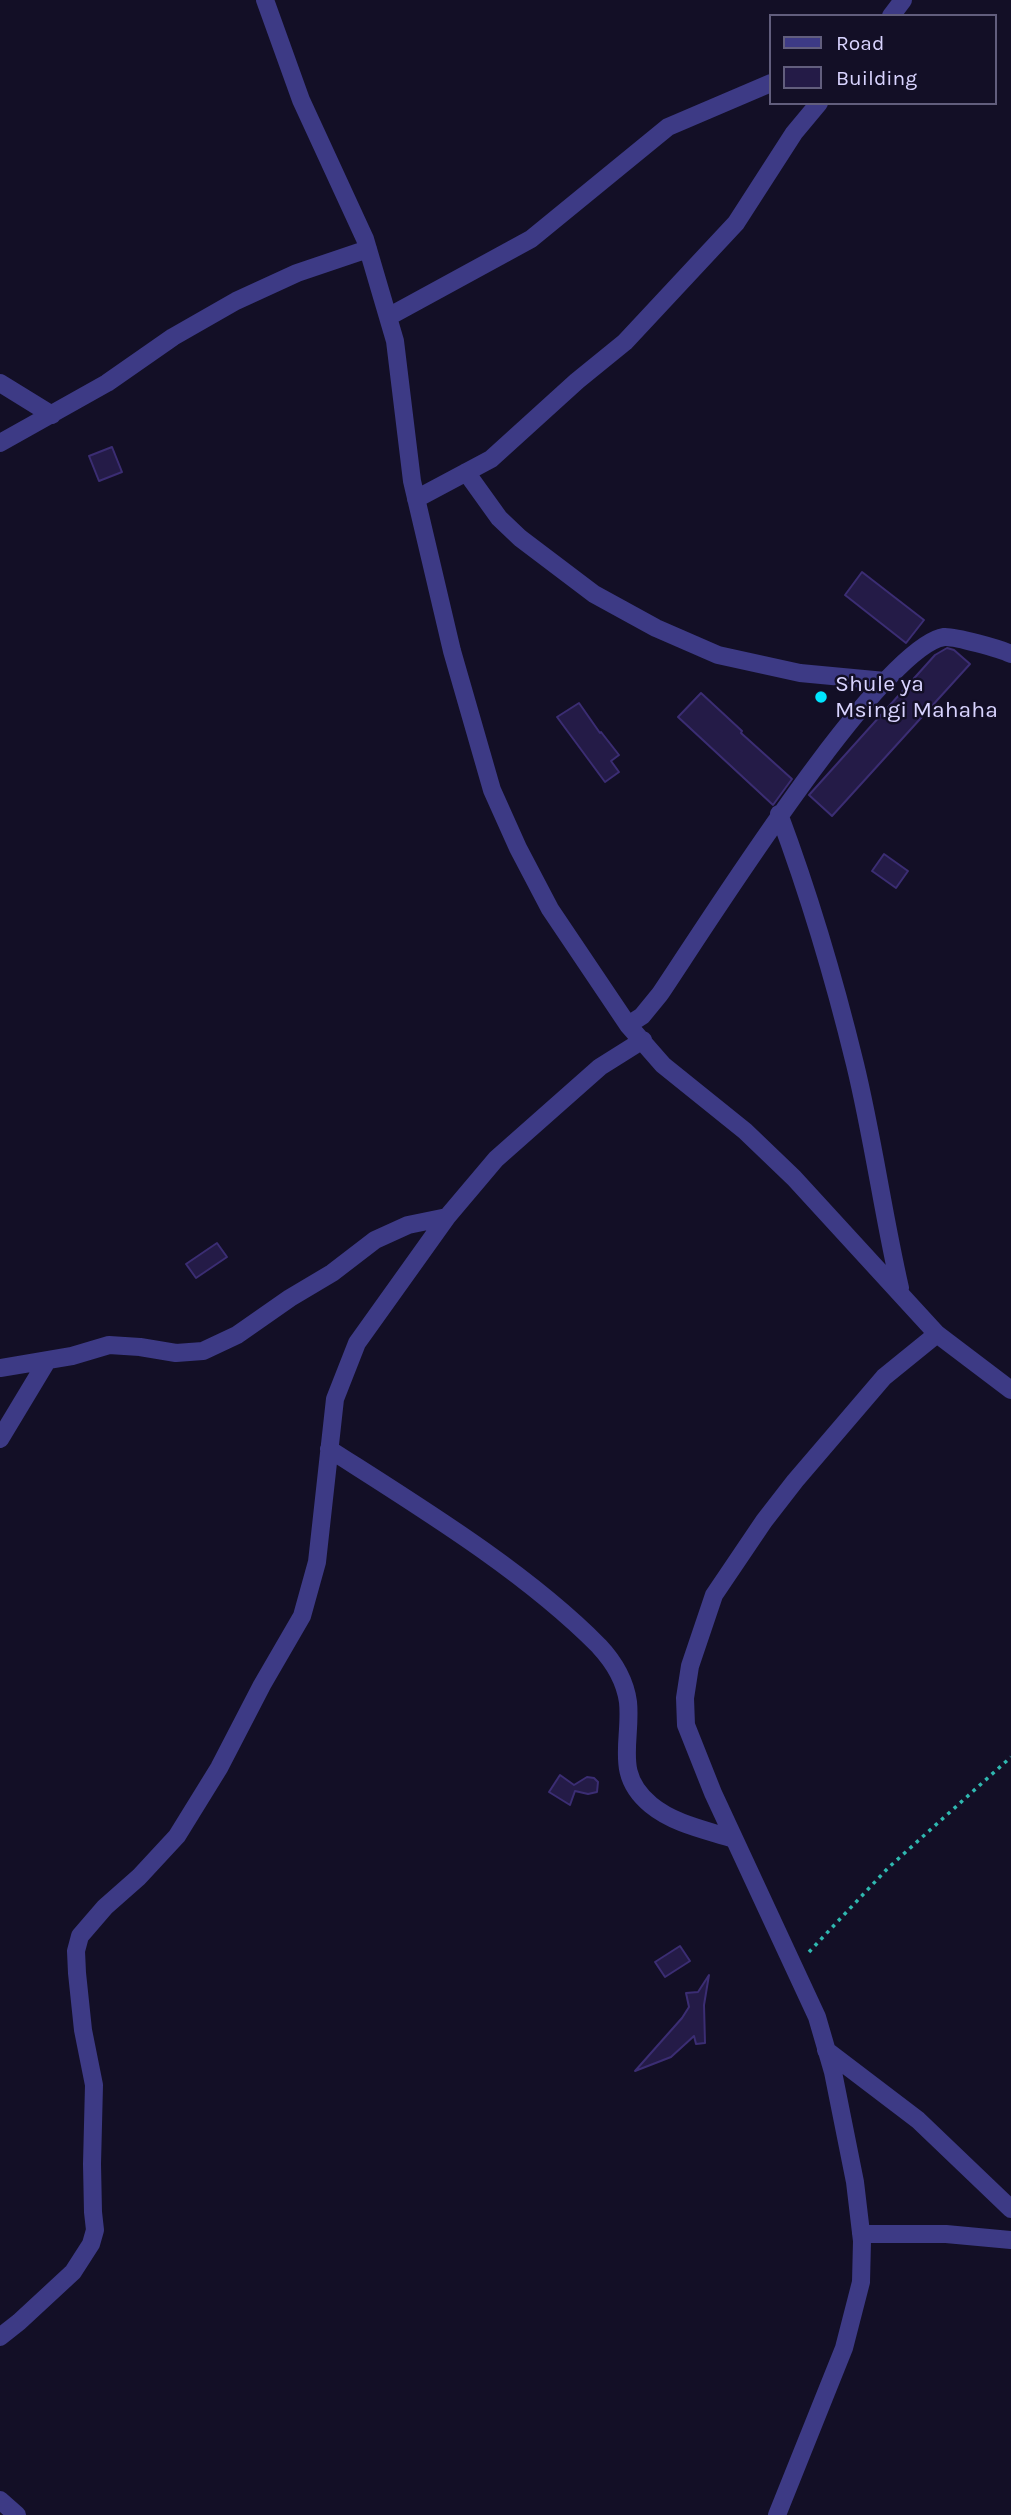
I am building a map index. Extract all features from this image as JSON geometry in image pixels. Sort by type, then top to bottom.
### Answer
[{"type":"street","points":[[265,0],[301,100],[368,249],[395,341],[416,499],[452,651],[492,790],[550,909],[628,1025],[663,1065],[745,1131],[794,1178],[937,1334],[1011,1390]]},
{"type":"street","points":[[890,14],[903,0]]},
{"type":"street","points":[[388,317],[531,239],[668,127],[769,84]]},
{"type":"street","points":[[416,499],[491,459],[577,381],[625,342],[736,223],[794,133],[817,105]]},
{"type":"street","points":[[0,443],[107,383],[173,337],[236,301],[298,273],[368,249]]},
{"type":"street","points":[[0,383],[52,415]]},
{"type":"street","points":[[466,472],[499,518],[520,538],[594,594],[656,628],[718,655],[800,673],[884,681]]},
{"type":"street","points":[[628,1025],[642,1016],[660,994],[779,814],[896,668],[922,647],[944,637],[1011,654]]},
{"type":"street","points":[[779,814],[822,935],[855,1066],[900,1292]]},
{"type":"street","points":[[0,2337],[73,2272],[91,2244],[95,2230],[92,2176],[94,2085],[83,2030],[77,1973],[76,1951],[80,1936],[104,1907],[139,1877],[177,1836],[208,1787],[302,1616],[317,1562],[335,1399],[357,1343],[447,1217],[496,1159],[600,1067],[643,1040]]},
{"type":"street","points":[[0,1368],[72,1356],[109,1345],[140,1346],[176,1353],[202,1351],[237,1335],[332,1273],[375,1240],[408,1225],[447,1217]]},
{"type":"street","points":[[777,2515],[844,2348],[860,2282],[861,2234],[855,2182],[817,2017],[734,1839],[686,1725],[685,1698],[690,1666],[714,1595],[795,1480],[884,1377],[937,1334]]},
{"type":"street","points":[[0,1438],[47,1361]]},
{"type":"street","points":[[329,1449],[500,1564],[553,1605],[598,1646],[616,1666],[628,1700],[625,1758],[629,1777],[639,1794],[653,1807],[680,1822],[734,1839]]},
{"type":"street","points":[[826,2050],[918,2120],[1011,2209]]},
{"type":"street","points":[[861,2234],[946,2234],[1011,2240]]},
{"type":"street","points":[[0,2500],[17,2515]]},
{"type":"path","points":[[794,1969],[842,1914],[888,1868],[1011,1757]]},
{"type":"building","points":[[112,447],[122,472],[99,481],[89,456]]},
{"type":"building","points":[[862,572],[924,620],[906,643],[845,595]]},
{"type":"building","points":[[947,648],[954,650],[970,664],[832,816],[809,795],[935,655]]},
{"type":"building","points":[[701,693],[792,779],[773,805],[678,717]]},
{"type":"building","points":[[579,703],[619,755],[611,761],[619,772],[605,782],[557,717]]},
{"type":"building","points":[[884,854],[908,871],[896,888],[872,871]]},
{"type":"building","points":[[217,1243],[227,1257],[196,1278],[186,1264]]},
{"type":"building","points":[[560,1775],[574,1785],[587,1777],[594,1778],[598,1782],[597,1792],[588,1794],[575,1791],[570,1805],[549,1792]]},
{"type":"building","points":[[680,1946],[690,1961],[665,1977],[655,1962]]},
{"type":"building","points":[[709,1975],[704,2005],[705,2043],[696,2044],[694,2036],[671,2057],[635,2071],[682,2018],[689,2007],[686,1993],[698,1992]]},
{"type":"place","name":"Shule ya Msingi Mahaha","points":[[821,697]]}]
